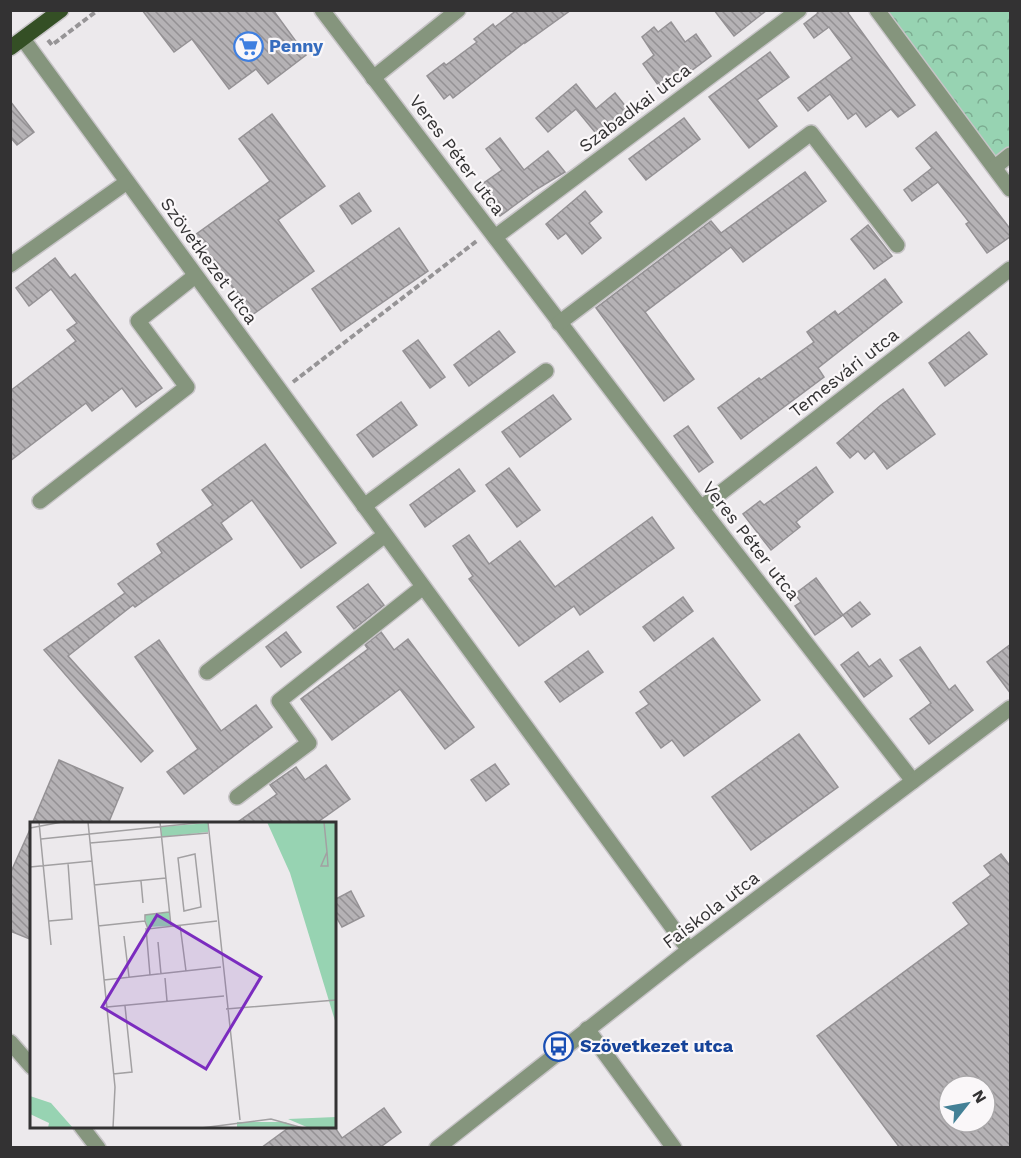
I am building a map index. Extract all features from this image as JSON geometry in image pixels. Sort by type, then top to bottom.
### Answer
[{"type":"main road","points":[[10,48],[61,10]]},
{"type":"street","name":"Veres Péter utca","points":[[322,10],[559,323],[913,781]]},
{"type":"street","points":[[373,78],[458,10]]},
{"type":"street","name":"Szabadkai utca","points":[[492,234],[799,10]]},
{"type":"street","points":[[877,10],[1011,189]]},
{"type":"street","name":"Szövetkezet utca","points":[[23,39],[689,950]]},
{"type":"street","points":[[559,323],[811,133],[897,245]]},
{"type":"street","points":[[994,167],[1011,156]]},
{"type":"street","points":[[10,265],[127,182]]},
{"type":"street","name":"Temesvári utca","points":[[701,508],[1011,269]]},
{"type":"street","points":[[40,501],[187,387],[138,321],[195,276]]},
{"type":"street","points":[[364,506],[546,371]]},
{"type":"street","points":[[207,672],[385,535]]},
{"type":"street","points":[[237,797],[309,743],[279,701],[423,587]]},
{"type":"street","name":"Faiskola utca","points":[[437,1148],[689,950],[1011,708]]},
{"type":"street","points":[[587,1029],[674,1148]]},
{"type":"street","points":[[10,1042],[30,1065]]},
{"type":"street","points":[[83,1128],[98,1148]]},
{"type":"path","points":[[40,27],[52,45],[98,10]]},
{"type":"path","points":[[281,392],[492,234]]},
{"type":"green space","points":[[885,11],[1010,11],[1010,155],[995,167]]},
{"type":"building","name":"Penny","points":[[142,10],[273,10],[306,55],[268,84],[256,69],[229,89],[192,39],[174,52]]},
{"type":"building","points":[[517,10],[571,10],[525,42],[453,98],[450,94],[444,99],[427,76],[477,42],[474,39],[493,24],[495,27]]},
{"type":"building","points":[[714,10],[767,10],[734,36]]},
{"type":"building","points":[[816,10],[850,10],[848,13],[915,105],[898,117],[891,109],[866,127],[856,113],[848,119],[830,94],[808,111],[798,98],[852,58],[829,27],[814,38],[804,24],[818,13]]},
{"type":"building","points":[[671,22],[685,42],[696,34],[711,56],[663,92],[643,64],[654,55],[642,37],[654,27],[658,32]]},
{"type":"building","points":[[770,52],[789,77],[757,100],[777,126],[749,148],[709,97]]},
{"type":"building","points":[[576,84],[596,109],[615,93],[631,113],[599,137],[576,109],[548,132],[536,118]]},
{"type":"building","points":[[10,101],[34,132],[17,145],[10,137]]},
{"type":"building","points":[[272,114],[325,186],[278,220],[314,271],[252,315],[195,235],[270,181],[239,139]]},
{"type":"building","points":[[684,118],[700,139],[646,180],[629,159]]},
{"type":"building","points":[[936,132],[1011,230],[1011,236],[987,253],[966,224],[969,222],[938,182],[912,201],[904,190],[932,168],[916,148]]},
{"type":"building","points":[[500,138],[524,170],[548,151],[565,172],[500,216],[478,187],[502,170],[486,149]]},
{"type":"building","points":[[805,172],[826,201],[743,262],[731,247],[645,312],[694,379],[664,401],[596,308],[711,221],[721,233]]},
{"type":"building","points":[[585,191],[602,212],[589,223],[601,238],[582,254],[566,233],[558,239],[546,224]]},
{"type":"building","points":[[359,193],[371,211],[352,224],[340,206]]},
{"type":"building","points":[[868,225],[892,256],[874,269],[851,239]]},
{"type":"building","points":[[399,228],[428,271],[341,331],[312,289]]},
{"type":"building","points":[[55,258],[70,278],[75,274],[162,388],[136,407],[122,388],[92,411],[86,403],[10,461],[10,391],[76,341],[67,330],[77,323],[51,289],[29,306],[16,288]]},
{"type":"building","points":[[885,279],[902,302],[818,368],[824,377],[741,439],[718,408],[814,342],[807,332],[835,311],[838,315]]},
{"type":"building","points":[[499,331],[515,352],[469,386],[454,365]]},
{"type":"building","points":[[969,332],[987,354],[945,386],[929,363]]},
{"type":"building","points":[[418,340],[445,377],[430,388],[403,351]]},
{"type":"building","points":[[903,389],[935,434],[887,469],[874,451],[865,459],[858,451],[850,458],[837,443]]},
{"type":"building","points":[[553,395],[571,419],[520,457],[502,432]]},
{"type":"building","points":[[401,402],[417,425],[373,457],[357,435]]},
{"type":"building","points":[[688,426],[713,462],[699,472],[674,436]]},
{"type":"building","points":[[265,444],[336,543],[301,568],[252,500],[221,523],[232,539],[135,607],[133,605],[68,656],[153,751],[141,762],[44,650],[125,593],[118,584],[162,553],[157,544],[213,505],[202,490]]},
{"type":"building","points":[[816,467],[833,492],[796,522],[800,527],[771,550],[743,514],[760,501],[764,505]]},
{"type":"building","points":[[509,468],[540,510],[517,527],[486,485]]},
{"type":"building","points":[[459,469],[475,491],[425,527],[410,505]]},
{"type":"building","points":[[652,517],[674,548],[580,615],[574,606],[519,646],[469,579],[473,576],[453,546],[469,535],[489,564],[520,541],[555,587]]},
{"type":"building","points":[[816,578],[843,615],[815,635],[795,606],[801,602],[795,594]]},
{"type":"building","points":[[368,584],[384,605],[354,629],[337,607]]},
{"type":"building","points":[[683,597],[693,611],[654,641],[643,627]]},
{"type":"building","points":[[860,602],[870,614],[852,627],[843,615]]},
{"type":"building","points":[[286,632],[301,652],[281,667],[266,647]]},
{"type":"building","points":[[381,632],[394,650],[408,639],[474,727],[445,749],[400,689],[332,740],[301,699],[368,649],[365,645]]},
{"type":"building","points":[[713,638],[760,700],[684,756],[672,740],[661,748],[636,713],[649,704],[640,692]]},
{"type":"building","points":[[159,640],[221,731],[256,705],[272,727],[184,794],[167,772],[198,749],[135,657]]},
{"type":"building","points":[[1011,644],[1011,694],[987,662]]},
{"type":"building","points":[[920,647],[949,690],[955,685],[973,710],[929,744],[910,719],[931,703],[900,660]]},
{"type":"building","points":[[588,651],[603,672],[560,702],[545,682]]},
{"type":"building","points":[[858,652],[869,667],[880,659],[892,676],[864,697],[841,665]]},
{"type":"building","points":[[799,734],[838,787],[751,850],[712,797]]},
{"type":"building","points":[[59,760],[123,788],[109,822],[33,822]]},
{"type":"building","points":[[495,764],[509,784],[486,801],[471,780]]},
{"type":"building","points":[[326,765],[350,799],[318,822],[238,822],[277,794],[270,785],[296,767],[305,780]]},
{"type":"building","points":[[30,829],[30,939],[10,931],[10,874]]},
{"type":"building","points":[[1001,854],[1011,867],[1011,1148],[900,1148],[817,1036],[969,924],[953,903],[991,875],[984,866]]},
{"type":"building","points":[[351,891],[364,916],[342,927],[336,916],[336,899]]},
{"type":"building","points":[[384,1108],[401,1132],[379,1148],[261,1148],[288,1128],[335,1128],[342,1138]]},
{"type":"place","name":"Penny","points":[[248,46]]},
{"type":"place","name":"Szövetkezet utca","points":[[559,1046]]}]
